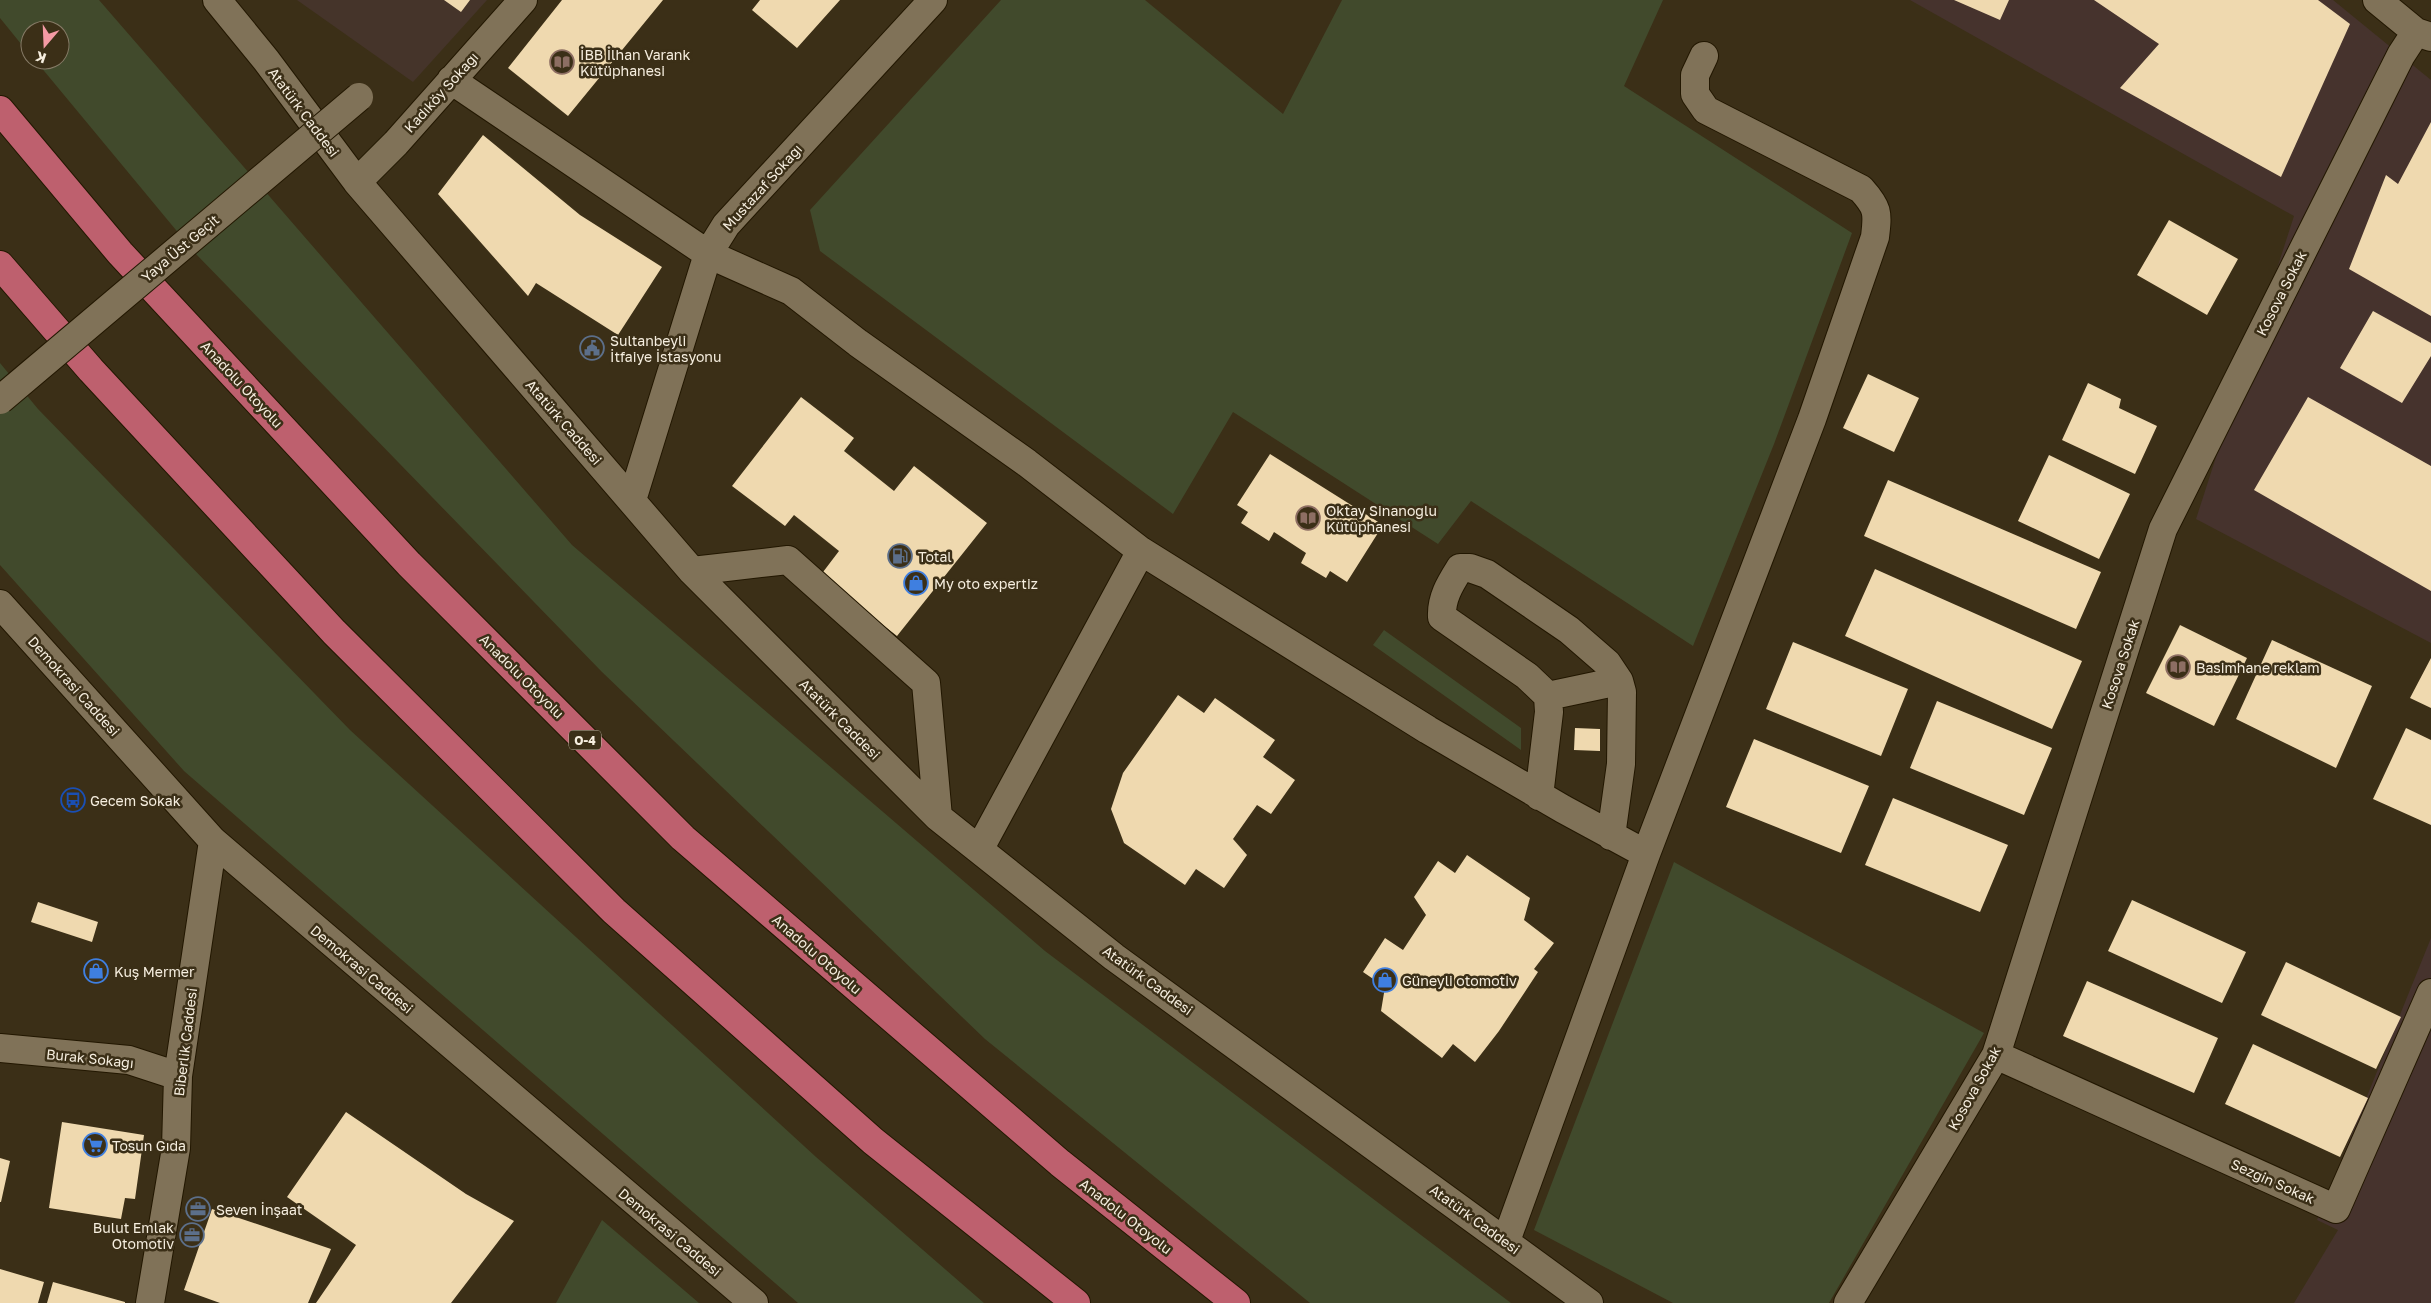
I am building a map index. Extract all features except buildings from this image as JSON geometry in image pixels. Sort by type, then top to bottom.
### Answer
[{"type":"highway","name":"Anadolu Otoyolu","points":[[0,110],[120,253],[409,564],[683,838],[1060,1163],[1236,1303]]},
{"type":"highway","points":[[0,265],[91,370],[334,632],[614,911],[1054,1303]]},
{"type":"highway","points":[[873,1141],[1076,1303]]},
{"type":"street","name":"Atatürk Caddesi","points":[[218,0],[266,60],[357,182],[692,571],[938,817],[980,848],[1114,956],[1589,1303]]},
{"type":"street","name":"Kadıköy Sokağı","points":[[357,182],[396,143],[523,0]]},
{"type":"street","name":"Mustazaf Sokağı","points":[[632,500],[708,254],[726,225],[933,0]]},
{"type":"street","points":[[2377,0],[2424,34]]},
{"type":"street","name":"Kosova Sokak","points":[[1848,1303],[1996,1055],[2163,529],[2401,55],[2424,34]]},
{"type":"street","points":[[1506,1241],[1646,854],[1812,418],[1875,237],[1876,209],[1861,189],[1706,110],[1695,94],[1694,84],[1695,75],[1704,56]]},
{"type":"street","points":[[451,80],[708,254],[791,290],[858,343],[1027,463],[1141,551],[1284,642],[1539,796],[1646,854]]},
{"type":"street","name":"Yaya Üst Geçit","points":[[0,400],[359,96]]},
{"type":"street","points":[[980,848],[1141,551]]},
{"type":"street","points":[[692,571],[788,560],[926,683],[938,817]]},
{"type":"street","points":[[1539,796],[1549,712],[1548,696],[1527,676],[1442,617],[1441,606],[1447,589],[1460,568],[1470,568],[1487,574],[1569,630],[1608,663],[1619,681],[1622,692],[1621,764],[1611,836]]},
{"type":"street","name":"Demokrasi Caddesi","points":[[0,604],[213,841],[754,1303]]},
{"type":"street","points":[[1548,696],[1619,681]]},
{"type":"street","name":"Biberlik Caddesi","points":[[150,1303],[176,1148],[178,1076],[213,841]]},
{"type":"street","name":"Sezgin Sokak","points":[[1996,1055],[2336,1209],[2431,993]]},
{"type":"street","name":"Burak Sokağı","points":[[0,1048],[129,1060],[178,1076]]},
{"type":"shaded area","points":[[297,0],[487,0],[413,82]]},
{"type":"shaded area","points":[[1910,0],[2333,0],[2431,80],[2431,643],[2196,519],[2294,216]]},
{"type":"shaded area","points":[[2431,938],[2431,1303],[2294,1303],[2338,1230],[2317,1220]]},
{"type":"green space","points":[[0,0],[99,0],[572,545],[1045,951],[1511,1303],[1310,1303],[985,1039],[602,672],[195,253],[43,70],[70,70],[70,20],[20,20],[20,43],[0,18]]},
{"type":"green space","points":[[1001,0],[1145,0],[1283,114],[1342,0],[1663,0],[1624,86],[1852,233],[1774,444],[1693,646],[1471,501],[1438,544],[1233,412],[1173,514],[820,251],[810,210]]},
{"type":"green space","points":[[0,363],[38,409],[350,730],[816,1157],[984,1303],[798,1303],[184,771],[0,565]]},
{"type":"green space","points":[[1384,630],[1521,728],[1521,750],[1373,645]]},
{"type":"green space","points":[[1674,862],[1984,1033],[1829,1303],[1673,1303],[1534,1230]]},
{"type":"green space","points":[[602,1220],[699,1303],[556,1303]]},
{"type":"place","name":"İBB İlhan Varank Kütüphanesi","points":[[562,62]]},
{"type":"place","name":"Sultanbeyli İtfaiye İstasyonu","points":[[592,348]]},
{"type":"place","name":"Oktay Sinanoğlu Kütüphanesi","points":[[1308,518]]},
{"type":"place","name":"Total","points":[[900,556]]},
{"type":"place","name":"My oto expertiz","points":[[916,583]]},
{"type":"place","name":"Basimhane reklam","points":[[2178,667]]},
{"type":"place","name":"Gecem Sokak","points":[[73,800]]},
{"type":"place","name":"Kuş Mermer","points":[[96,971]]},
{"type":"place","name":"Güneyli otomotiv","points":[[1385,980]]},
{"type":"place","name":"Tosun Gıda","points":[[95,1145]]},
{"type":"place","name":"Seven İnşaat","points":[[198,1209]]},
{"type":"place","name":"Bulut Emlak Otomotiv","points":[[192,1235]]}]
